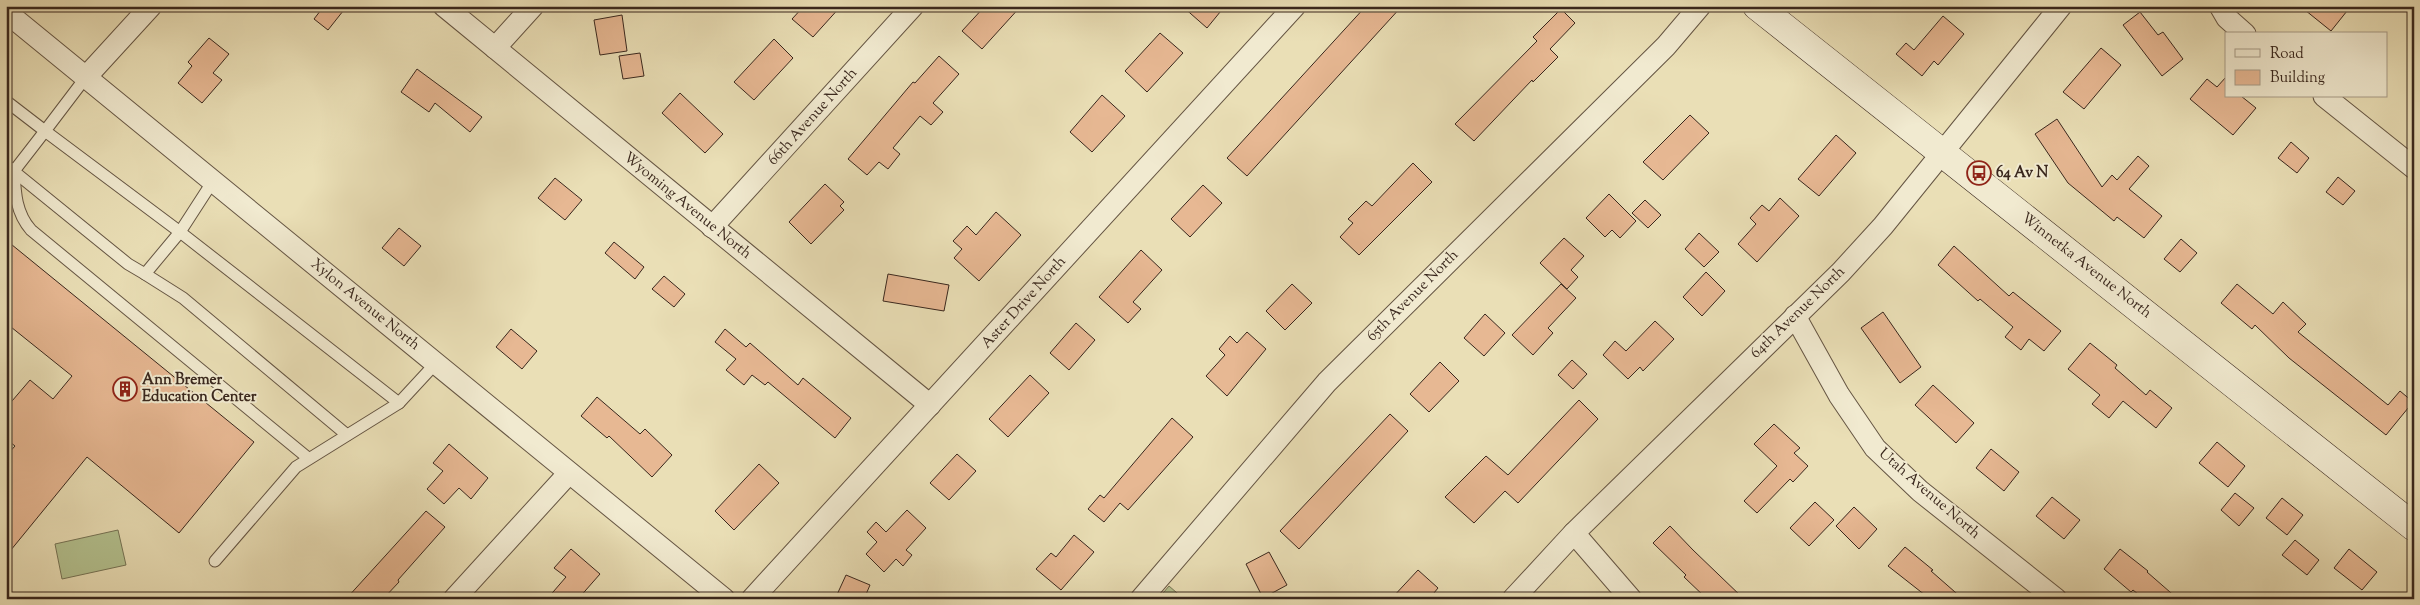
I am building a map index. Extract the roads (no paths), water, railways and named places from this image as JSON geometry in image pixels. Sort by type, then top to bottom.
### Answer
[{"type":"street","points":[[86,78],[151,6]]},
{"type":"street","name":"Wyoming Avenue North","points":[[444,6],[930,404]]},
{"type":"street","points":[[495,48],[533,6]]},
{"type":"street","name":"66th Avenue North","points":[[712,227],[914,6]]},
{"type":"street","name":"Aster Drive North","points":[[752,599],[1295,6]]},
{"type":"street","name":"65th Avenue North","points":[[1140,599],[1327,382],[1666,46],[1700,6]]},
{"type":"street","name":"Winnetka Avenue North","points":[[1758,6],[2414,526]]},
{"type":"street","name":"64th Avenue North","points":[[1513,599],[1574,533],[1841,272],[1877,233],[2061,6]]},
{"type":"street","points":[[2220,6],[2227,18],[2243,32]]},
{"type":"street","name":"Xylon Avenue North","points":[[6,12],[724,599]]},
{"type":"street","points":[[2326,98],[2414,168]]},
{"type":"street","name":"Utah Avenue North","points":[[1795,316],[1839,395],[1875,448],[1920,490],[2056,599]]},
{"type":"street","points":[[454,599],[569,473]]},
{"type":"street","points":[[1574,533],[1631,599]]},
{"type":"lane","points":[[10,168],[45,131],[86,78]]},
{"type":"lane","points":[[6,101],[180,232],[399,403]]},
{"type":"lane","points":[[10,168],[128,264],[183,298],[348,435]]},
{"type":"lane","points":[[10,168],[22,220],[31,230],[308,458]]},
{"type":"lane","points":[[145,274],[180,232],[213,181]]},
{"type":"lane","points":[[215,562],[296,467],[399,403],[436,363]]},
{"type":"place","name":"64 Av N","points":[[1979,173]]},
{"type":"place","name":"Ann Bremer Education Center","points":[[125,389]]}]
